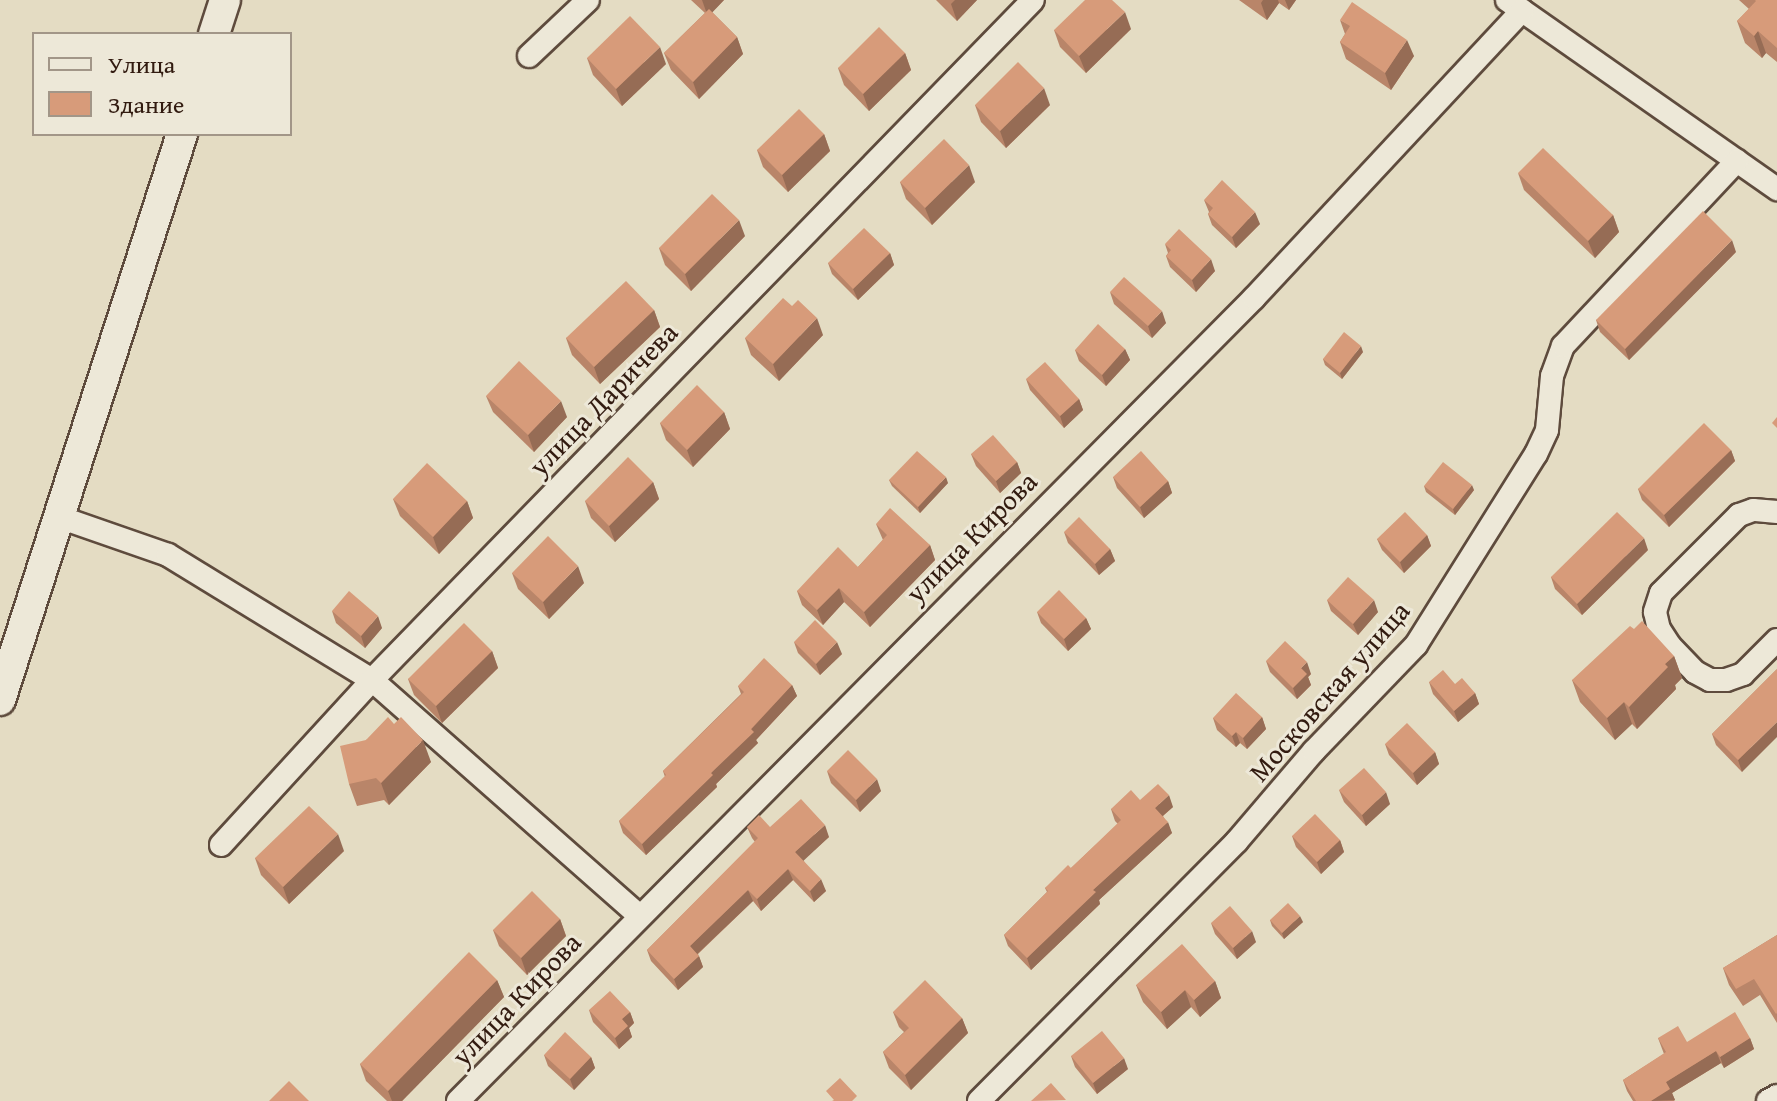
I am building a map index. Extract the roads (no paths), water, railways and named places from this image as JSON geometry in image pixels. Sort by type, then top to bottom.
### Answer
[{"type":"main road","points":[[215,32],[225,0]]},
{"type":"main road","points":[[0,700],[181,136]]},
{"type":"street","points":[[529,56],[588,0]]},
{"type":"street","name":"улица Даричева","points":[[221,845],[372,680],[1033,0]]},
{"type":"street","points":[[1514,6],[1777,189]]},
{"type":"street","name":"улица Кирова","points":[[458,1101],[1254,298],[1514,6]]},
{"type":"street","name":"Московская улица","points":[[979,1101],[1237,841],[1314,751],[1416,645],[1536,454],[1547,430],[1552,376],[1563,346],[1737,161]]},
{"type":"street","points":[[1777,512],[1753,510],[1739,515],[1661,593],[1655,612],[1659,629],[1670,646],[1695,672],[1710,680],[1726,680],[1743,674],[1777,640]]},
{"type":"street","points":[[59,517],[168,555],[372,680],[639,915]]},
{"type":"street","points":[[1768,1101],[1777,1096]]}]
